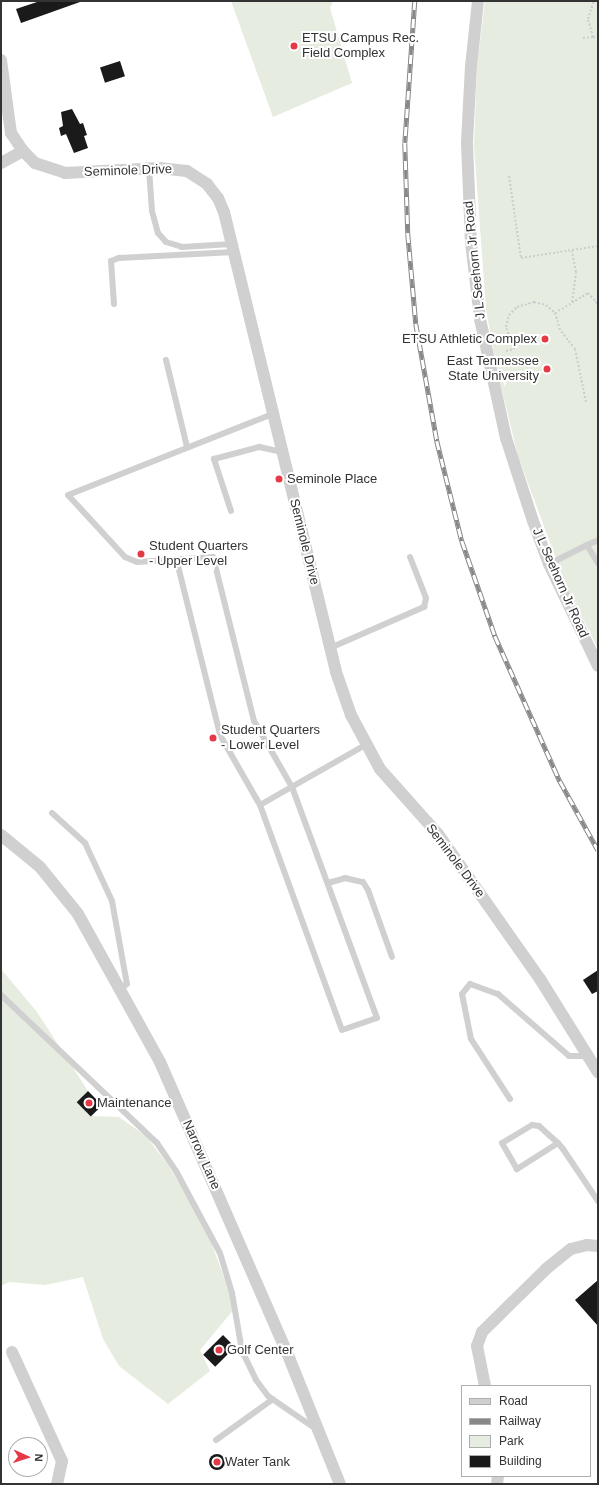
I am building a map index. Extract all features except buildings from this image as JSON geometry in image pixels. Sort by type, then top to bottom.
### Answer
[{"type":"street","name":"J L Seehorn Jr Road","points":[[478,1],[470,66],[467,143],[475,280],[487,358],[506,438],[549,564],[598,666]]},
{"type":"street","name":"Seminole Drive","points":[[1,60],[11,133],[23,151],[36,163],[65,173],[149,168],[187,171],[207,184],[224,212],[330,648],[343,695],[365,745],[391,782],[438,834],[540,979],[598,1072]]},
{"type":"street","points":[[1,163],[23,151]]},
{"type":"street","name":"Narrow Lane","points":[[1,835],[40,867],[78,914],[160,1062],[286,1350],[340,1484]]},
{"type":"street","points":[[485,1385],[477,1346],[482,1332],[546,1269],[571,1249],[598,1246]]},
{"type":"street","points":[[12,1352],[62,1461],[57,1484]]},
{"type":"lane","points":[[149,168],[152,211],[158,233],[166,242],[182,248],[233,248]]},
{"type":"lane","points":[[114,304],[110,269],[111,261],[120,258],[233,248]]},
{"type":"lane","points":[[166,360],[187,447]]},
{"type":"lane","points":[[177,562],[220,735],[260,805],[342,1030],[376,1018],[292,787],[254,721],[212,557],[177,562],[137,562],[125,557],[68,495],[273,414]]},
{"type":"lane","points":[[230,511],[214,459],[259,447],[282,452]]},
{"type":"lane","points":[[549,564],[598,540]]},
{"type":"lane","points":[[587,545],[597,560]]},
{"type":"lane","points":[[330,648],[424,607],[426,598],[410,558]]},
{"type":"lane","points":[[260,805],[365,745]]},
{"type":"lane","points":[[52,813],[85,843],[112,901],[127,984],[120,989]]},
{"type":"lane","points":[[328,883],[345,878],[363,882],[368,890],[392,957]]},
{"type":"lane","points":[[510,1099],[471,1039],[462,994],[470,984],[498,994],[569,1056],[588,1056]]},
{"type":"lane","points":[[1,995],[157,1143],[176,1171],[220,1253],[232,1293],[242,1351],[256,1380],[273,1399],[317,1430]]},
{"type":"lane","points":[[558,1143],[517,1169],[502,1143],[532,1125],[539,1126],[558,1143],[598,1201]]},
{"type":"lane","points":[[216,1440],[273,1399]]},
{"type":"path","points":[[593,37],[588,19],[594,1]]},
{"type":"path","points":[[583,38],[598,38]]},
{"type":"path","points":[[509,176],[521,258],[598,246]]},
{"type":"path","points":[[572,250],[576,272],[571,293],[572,302]]},
{"type":"path","points":[[555,313],[588,293],[598,304]]},
{"type":"path","points":[[506,351],[514,349],[506,327],[517,307],[538,302],[555,313],[560,330],[575,349],[586,402]]},
{"type":"green space","name":"ETSU Campus Rec. Field Complex","points":[[231,1],[333,1],[330,8],[352,83],[273,117]]},
{"type":"green space","name":"ETSU Athletic Complex","points":[[485,1],[598,1],[598,649],[565,583],[518,456],[497,370],[486,309],[474,146],[477,67]]},
{"type":"green space","points":[[1,969],[37,1012],[88,1091],[77,1102],[91,1116],[119,1117],[146,1136],[168,1165],[206,1228],[235,1308],[200,1350],[210,1371],[168,1404],[119,1366],[103,1339],[83,1277],[45,1285],[9,1282],[1,1286]]},
{"type":"railway","points":[[415,1],[405,143],[408,234],[416,324],[437,441],[462,541],[495,636],[560,781],[598,850]]},
{"type":"place","name":"ETSU Campus Rec. Field Complex","points":[[294,46]]},
{"type":"place","name":"ETSU Athletic Complex","points":[[545,339]]},
{"type":"place","name":"East Tennessee State University","points":[[547,369]]},
{"type":"place","name":"Seminole Place","points":[[279,479]]},
{"type":"place","name":"Student Quarters - Upper Level","points":[[141,554]]},
{"type":"place","name":"Student Quarters - Lower Level","points":[[213,738]]},
{"type":"place","name":"Maintenance","points":[[89,1103]]},
{"type":"place","name":"Golf Center","points":[[219,1350]]},
{"type":"place","name":"Water Tank","points":[[217,1462]]}]
